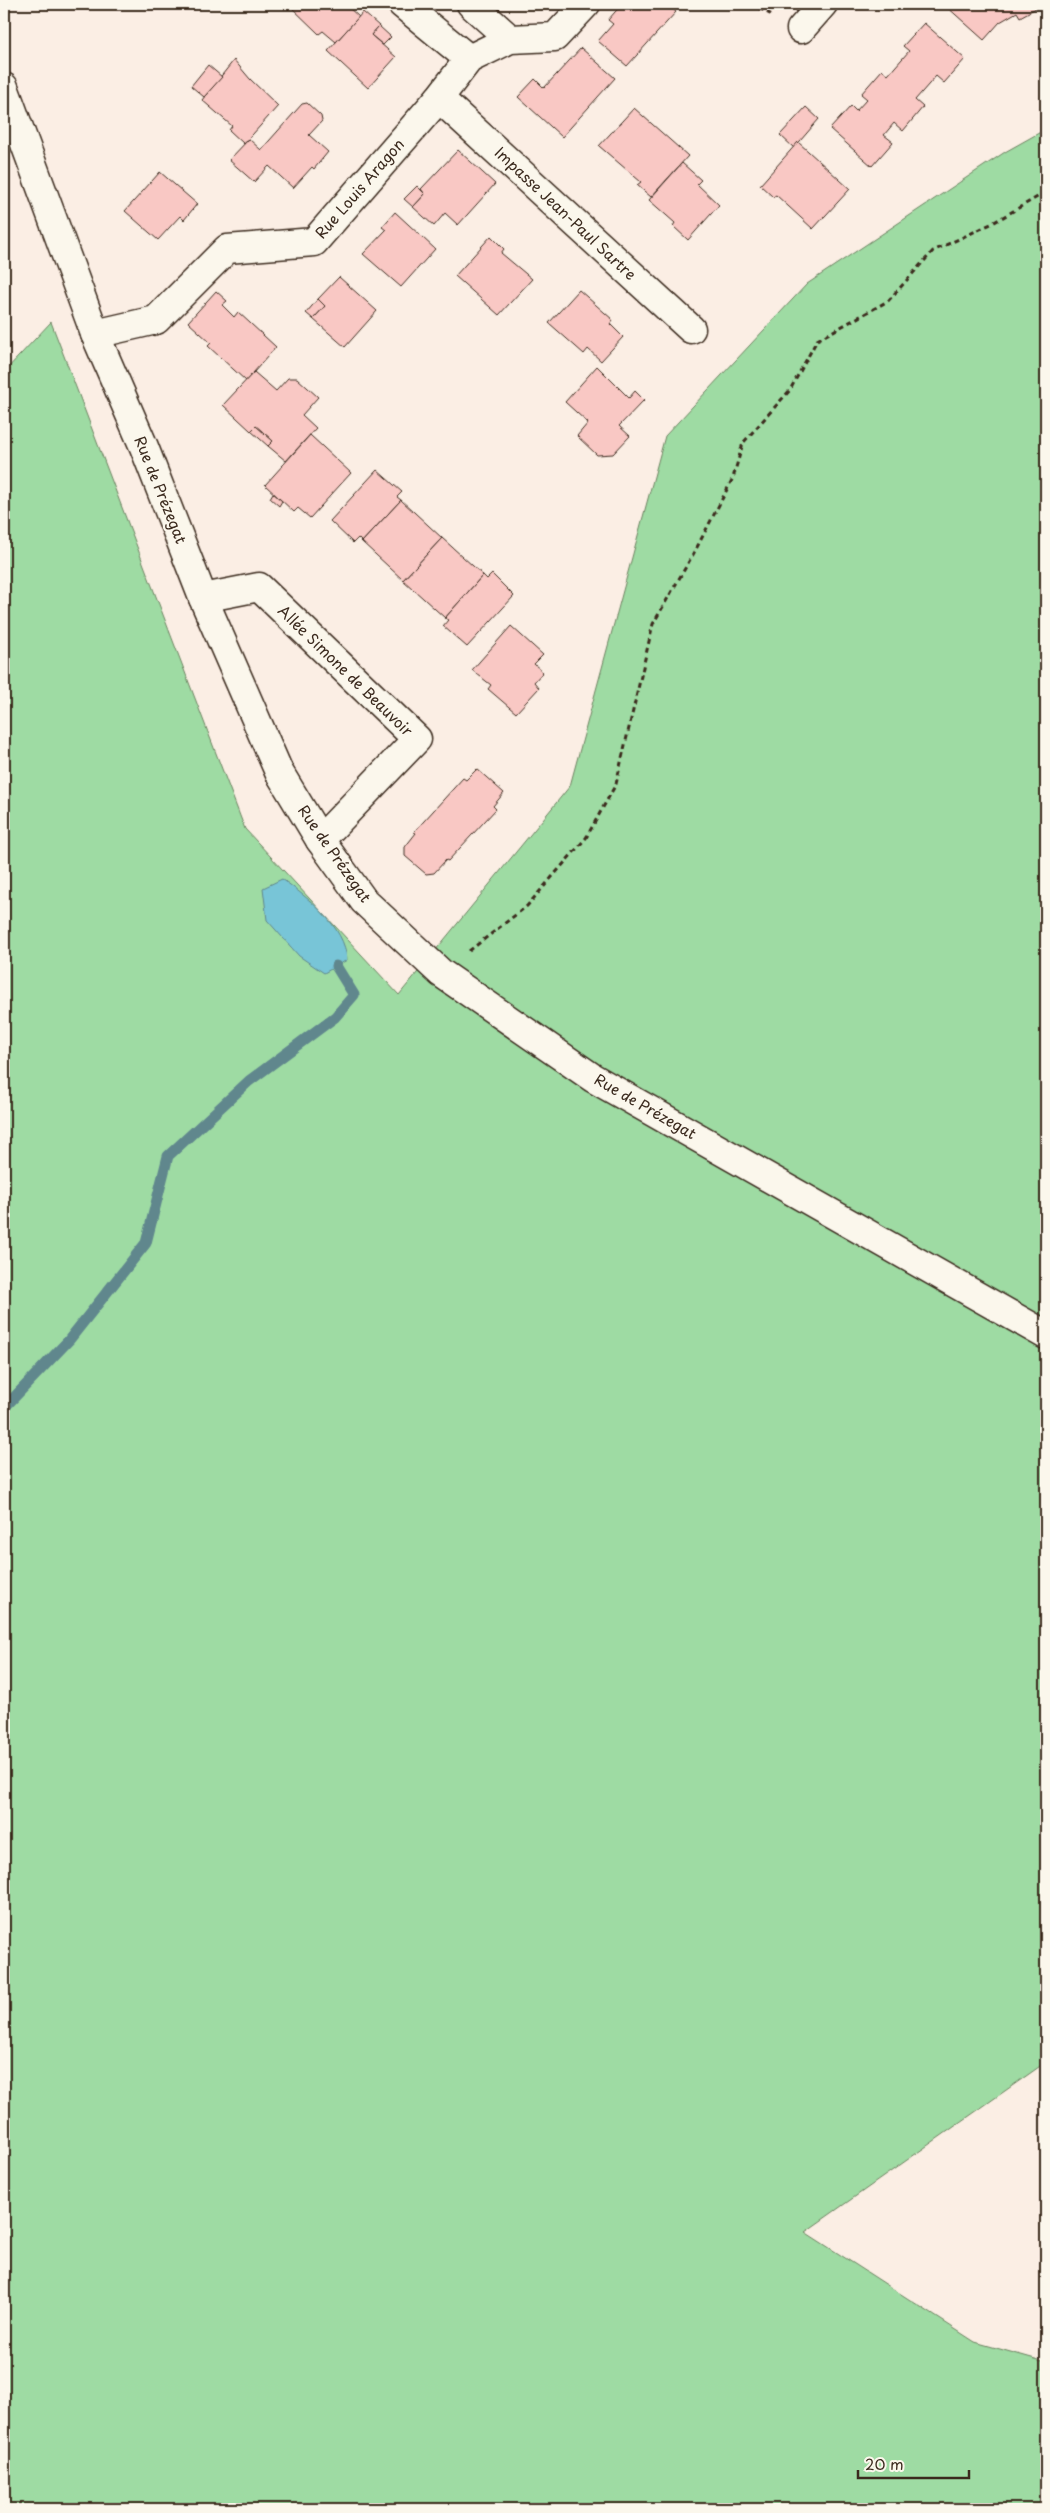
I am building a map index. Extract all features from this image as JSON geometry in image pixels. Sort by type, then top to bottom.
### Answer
[{"type":"street","points":[[402,4],[469,59]]},
{"type":"street","points":[[471,4],[510,39]]},
{"type":"street","name":"Rue Louis Aragon","points":[[95,334],[156,320],[227,249],[314,242],[439,98],[469,59],[510,39],[555,37],[586,4]]},
{"type":"street","points":[[801,29],[824,4]]},
{"type":"street","name":"Rue de Prézegat","points":[[4,87],[95,334],[144,447],[203,598],[280,772],[320,840],[364,901],[441,973],[593,1078],[1046,1335]]},
{"type":"street","name":"Impasse Jean-Paul Sartre","points":[[439,98],[691,329]]},
{"type":"street","name":"Allée Simone de Beauvoir","points":[[203,598],[259,587],[417,739],[320,840]]},
{"type":"path","points":[[441,973],[527,906],[586,838],[616,784],[653,624],[695,552],[733,478],[743,443],[790,390],[817,340],[888,301],[933,251],[991,224],[1046,192]]},
{"type":"green space","points":[[1046,129],[1046,2062],[805,2232],[975,2342],[1046,2362],[1046,2509],[4,2509],[4,372],[51,322],[245,829],[399,995],[570,786],[665,436],[807,284],[1005,152]]},
{"type":"water","points":[[282,879],[324,914],[340,936],[347,960],[324,973],[299,956],[267,920],[263,888]]},
{"type":"building","points":[[288,4],[348,4],[347,6],[359,17],[336,42],[323,31],[319,34]]},
{"type":"building","points":[[622,4],[667,4],[676,12],[627,66],[598,41],[613,24],[608,20]]},
{"type":"building","points":[[949,4],[1033,4],[1036,8],[1020,17],[1017,12],[1000,22],[984,40],[946,6]]},
{"type":"building","points":[[363,12],[379,26],[371,35],[396,57],[368,88],[328,51]]},
{"type":"building","points":[[924,23],[965,59],[944,83],[936,76],[915,100],[923,107],[903,131],[894,123],[884,135],[893,142],[872,166],[830,129],[851,106],[856,111],[867,99],[861,94],[882,70],[888,75],[909,51],[903,46]]},
{"type":"building","points":[[379,26],[391,37],[383,45],[371,35]]},
{"type":"building","points":[[581,48],[615,78],[562,137],[518,97],[535,79],[544,88]]},
{"type":"building","points":[[234,60],[250,79],[278,106],[244,144],[229,130],[232,126],[202,100]]},
{"type":"building","points":[[208,65],[222,77],[204,97],[191,86]]},
{"type":"building","points":[[307,103],[321,116],[322,121],[309,135],[328,152],[314,169],[312,167],[293,188],[269,166],[254,182],[229,160],[249,139],[261,150],[302,104]]},
{"type":"building","points":[[806,107],[819,119],[794,148],[780,135]]},
{"type":"building","points":[[634,108],[688,156],[651,197],[637,185],[641,182],[599,146]]},
{"type":"building","points":[[798,142],[850,189],[813,229],[776,195],[773,197],[760,185]]},
{"type":"building","points":[[458,150],[495,184],[458,225],[445,213],[434,226],[413,207],[425,194],[421,189]]},
{"type":"building","points":[[682,163],[701,180],[697,184],[719,205],[688,240],[673,226],[675,223],[649,200]]},
{"type":"building","points":[[160,172],[197,204],[184,220],[180,216],[158,240],[125,211]]},
{"type":"building","points":[[417,186],[425,194],[413,207],[404,199]]},
{"type":"building","points":[[395,212],[435,249],[401,287],[363,254],[386,230],[382,227]]},
{"type":"building","points":[[491,236],[504,249],[501,253],[532,279],[499,315],[455,276]]},
{"type":"building","points":[[339,277],[377,311],[345,347],[313,319],[325,306],[318,299]]},
{"type":"building","points":[[579,290],[613,320],[610,324],[623,337],[601,361],[588,349],[584,354],[549,323]]},
{"type":"building","points":[[216,291],[227,301],[222,305],[234,317],[238,312],[276,347],[246,381],[208,346],[211,343],[188,322]]},
{"type":"building","points":[[318,299],[325,306],[313,319],[306,313]]},
{"type":"building","points":[[597,366],[629,398],[635,391],[644,400],[619,426],[630,436],[613,454],[597,455],[577,436],[588,423],[565,402]]},
{"type":"building","points":[[254,372],[276,391],[288,378],[297,378],[318,397],[302,415],[316,428],[286,461],[268,446],[273,441],[256,426],[251,431],[223,405]]},
{"type":"building","points":[[256,426],[273,441],[268,446],[251,431]]},
{"type":"building","points":[[310,435],[351,473],[310,518],[298,508],[294,512],[265,485]]},
{"type":"building","points":[[377,470],[402,492],[397,497],[401,500],[362,542],[358,538],[353,543],[330,521]]},
{"type":"building","points":[[273,493],[282,501],[279,506],[270,498]]},
{"type":"building","points":[[401,500],[442,538],[403,580],[362,542]]},
{"type":"building","points":[[442,538],[483,575],[445,618],[403,580]]},
{"type":"building","points":[[492,574],[514,596],[467,647],[443,626],[448,620],[445,618],[483,575],[487,579]]},
{"type":"building","points":[[511,626],[543,655],[534,664],[543,672],[534,682],[539,688],[516,713],[488,689],[491,685],[472,670]]},
{"type":"building","points":[[477,769],[504,793],[493,806],[496,809],[448,861],[446,860],[434,873],[426,874],[405,856],[405,847],[416,833],[414,832],[463,778],[466,780]]},
{"type":"waterway","points":[[4,1408],[69,1340],[146,1243],[168,1156],[249,1081],[335,1017],[354,995],[336,966]]}]
